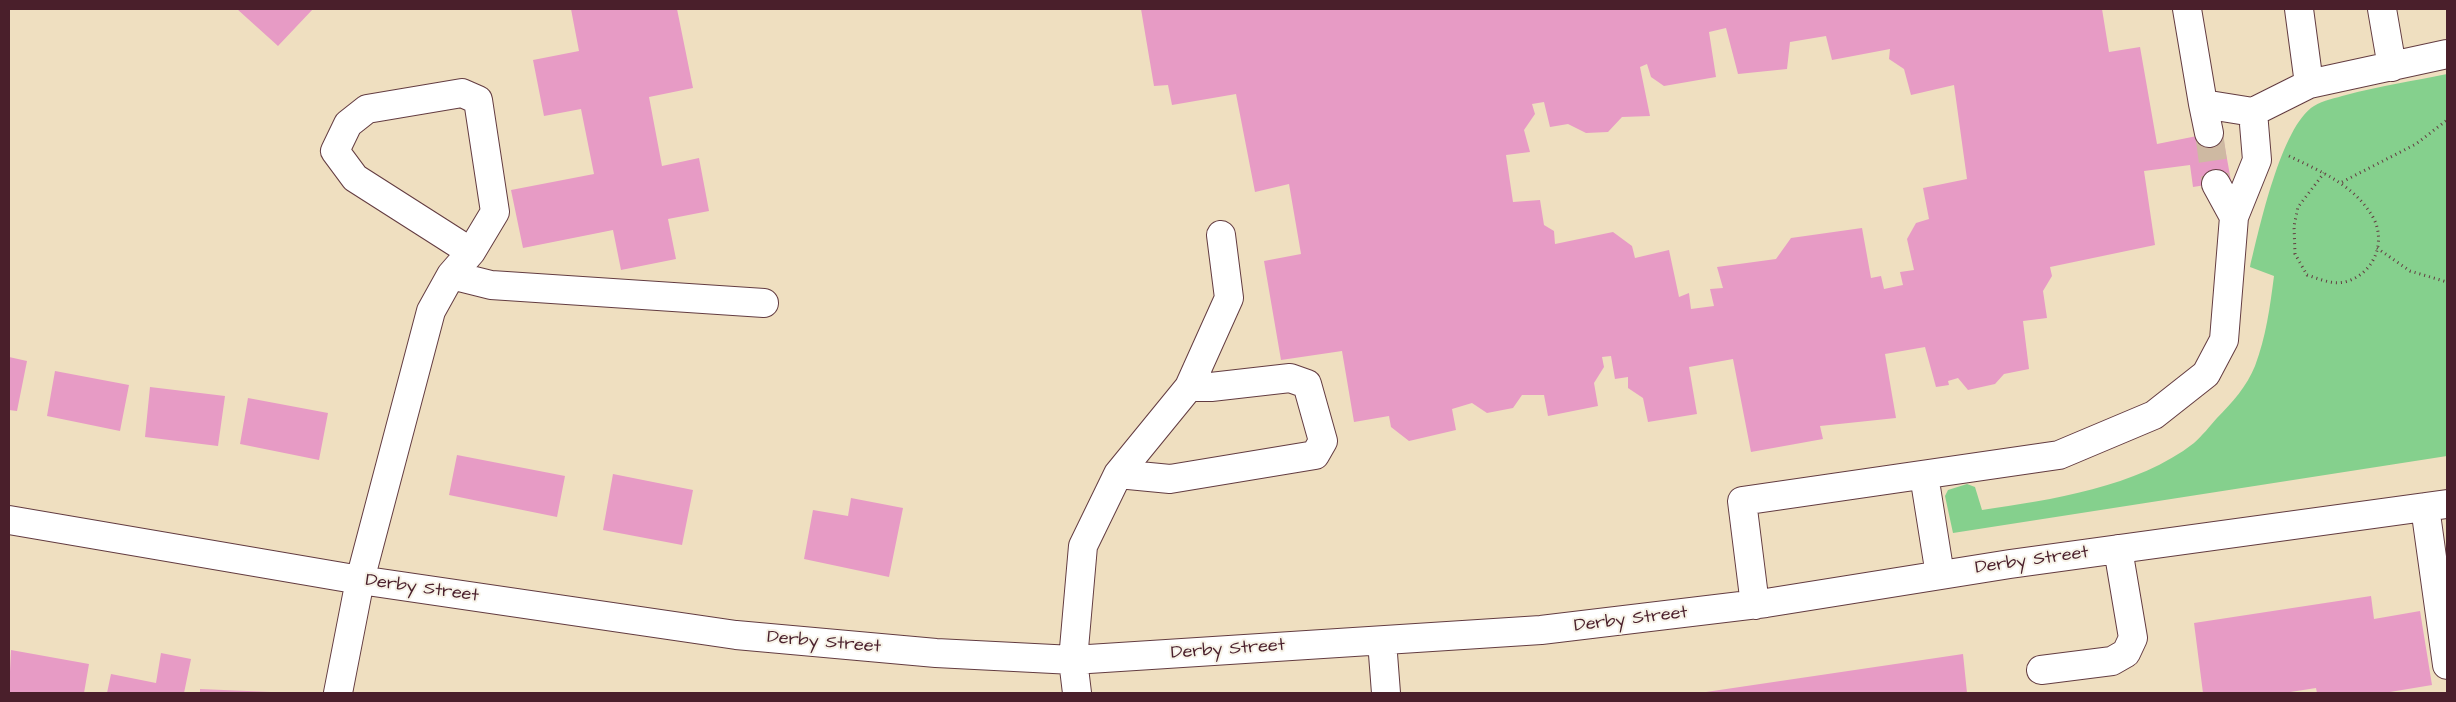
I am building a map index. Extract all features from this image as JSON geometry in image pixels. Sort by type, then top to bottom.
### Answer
[{"type":"street","points":[[2186,9],[2208,134]]},
{"type":"street","points":[[2299,9],[2309,84]]},
{"type":"street","points":[[2382,9],[2392,67]]},
{"type":"street","points":[[2203,104],[2252,112],[2309,84],[2447,54]]},
{"type":"street","points":[[338,693],[360,580],[431,312],[451,274],[471,252],[494,212],[478,100],[462,93],[368,109],[348,124],[335,150],[355,178],[471,252]]},
{"type":"street","points":[[1755,605],[1742,502],[2059,455],[2154,415],[2206,374],[2224,340],[2234,218],[2257,160],[2252,112]]},
{"type":"street","points":[[2216,184],[2234,218]]},
{"type":"street","points":[[1077,693],[1073,660],[1083,546],[1118,474],[1189,386],[1229,298],[1221,235]]},
{"type":"street","points":[[451,274],[491,285],[764,303]]},
{"type":"street","points":[[1118,474],[1170,479],[1315,455],[1323,441],[1307,384],[1290,378],[1211,388],[1189,386]]},
{"type":"street","points":[[1924,475],[1940,575]]},
{"type":"street","points":[[2436,506],[2447,665]]},
{"type":"street","name":"Derby Street","points":[[9,520],[360,580],[736,635],[936,653],[1073,660],[1542,630],[1755,605],[2118,549],[2436,506]]},
{"type":"street","points":[[2042,670],[2112,661],[2126,653],[2133,638],[2118,549]]},
{"type":"street","points":[[1382,640],[1386,693]]},
{"type":"path","points":[[2342,182],[2416,144],[2447,120]]},
{"type":"path","points":[[2284,153],[2324,173],[2342,182],[2374,220],[2378,237],[2376,256],[2369,270],[2347,282],[2328,282],[2307,275],[2296,254],[2294,226],[2298,207],[2324,173]]},
{"type":"path","points":[[2377,248],[2410,271],[2447,282]]},
{"type":"green space","points":[[2447,74],[2447,456],[1953,533],[1945,496],[1948,490],[1967,484],[1975,487],[1982,510],[2036,502],[2093,489],[2147,471],[2172,458],[2194,443],[2239,394],[2252,373],[2259,355],[2267,322],[2274,276],[2250,267],[2273,180],[2291,134],[2302,117],[2314,106],[2330,99]]},
{"type":"building","points":[[237,9],[313,9],[278,46]]},
{"type":"building","points":[[571,9],[677,9],[693,88],[649,97],[662,166],[699,158],[709,211],[668,219],[676,259],[621,270],[613,230],[523,248],[511,190],[594,174],[581,109],[544,116],[533,60],[579,51]]},
{"type":"building","points":[[1141,9],[2102,9],[2109,52],[2140,47],[2157,144],[2222,131],[2231,181],[2193,187],[2190,165],[2144,171],[2155,245],[2050,267],[2052,276],[2043,291],[2047,318],[2023,321],[2029,369],[2004,374],[1995,384],[1968,390],[1958,378],[1948,381],[1949,385],[1936,387],[1925,347],[1885,354],[1896,418],[1820,426],[1823,439],[1751,452],[1733,359],[1689,367],[1697,414],[1648,422],[1643,398],[1628,388],[1628,377],[1615,379],[1611,356],[1602,357],[1604,367],[1594,383],[1598,406],[1548,416],[1544,395],[1522,395],[1513,408],[1487,413],[1472,403],[1452,409],[1456,430],[1409,441],[1391,427],[1389,416],[1354,422],[1342,351],[1281,360],[1264,261],[1301,254],[1289,184],[1255,192],[1236,94],[1172,105],[1168,85],[1154,86]],"holes":[[[1726,28],[1738,74],[1787,69],[1790,42],[1826,36],[1832,60],[1890,49],[1889,59],[1904,69],[1911,95],[1954,85],[1967,179],[1923,188],[1929,219],[1916,223],[1907,239],[1914,270],[1900,272],[1903,285],[1884,289],[1881,276],[1871,278],[1862,228],[1791,238],[1776,259],[1717,267],[1723,288],[1710,289],[1714,306],[1691,309],[1689,293],[1679,297],[1669,250],[1635,258],[1632,246],[1613,232],[1555,244],[1554,231],[1544,225],[1540,200],[1513,202],[1506,155],[1530,152],[1524,130],[1535,114],[1532,104],[1544,102],[1550,127],[1568,124],[1586,133],[1608,132],[1622,117],[1650,116],[1640,67],[1647,64],[1651,77],[1664,86],[1716,77],[1709,32]]]},
{"type":"building","points":[[9,357],[27,361],[17,411],[9,410]]},
{"type":"building","points":[[55,371],[129,385],[120,431],[47,416]]},
{"type":"building","points":[[150,387],[225,396],[218,446],[145,437]]},
{"type":"building","points":[[248,398],[328,413],[319,460],[240,444]]},
{"type":"building","points":[[457,455],[565,476],[557,517],[449,495]]},
{"type":"building","points":[[613,474],[693,490],[682,545],[603,530]]},
{"type":"building","points":[[851,498],[903,508],[889,577],[804,559],[813,510],[848,516]]},
{"type":"building","points":[[2371,596],[2374,619],[2420,611],[2432,685],[2384,693],[2317,693],[2316,688],[2284,693],[2203,693],[2194,623]]},
{"type":"building","points":[[11,650],[89,664],[84,693],[9,693]]},
{"type":"building","points":[[161,653],[191,659],[184,693],[107,693],[111,674],[156,683]]},
{"type":"building","points":[[1963,654],[1967,693],[1706,693],[1706,692]]},
{"type":"building","points":[[200,689],[271,692],[271,693],[200,693]]},
{"type":"tunnel","points":[[2209,133],[2216,184]]}]
